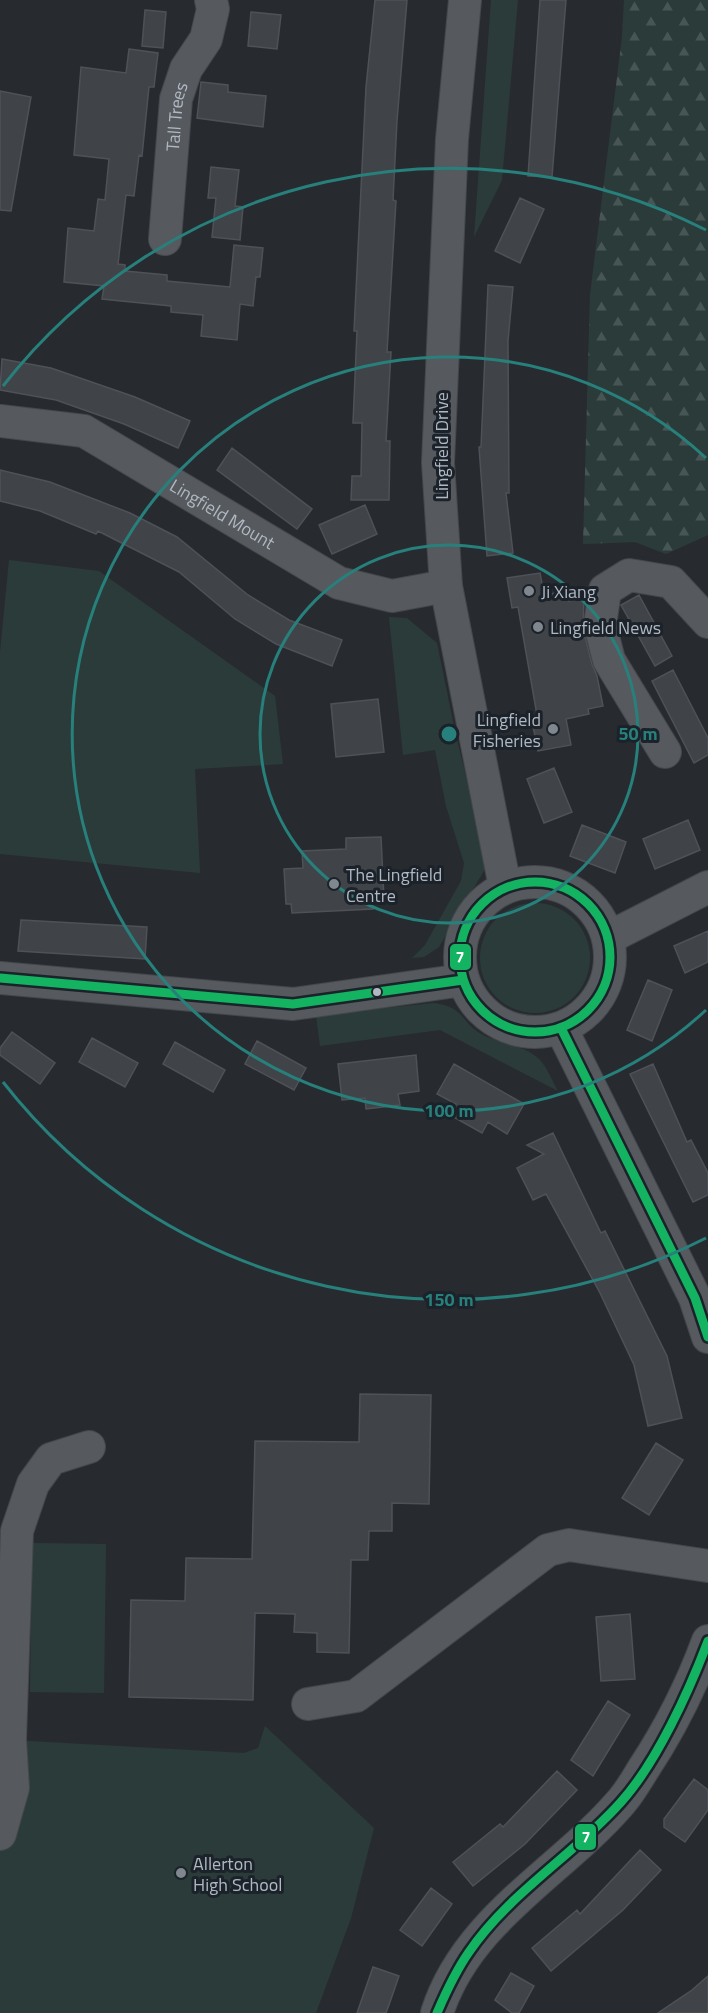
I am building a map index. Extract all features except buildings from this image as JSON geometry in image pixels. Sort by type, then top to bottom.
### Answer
[{"type":"street","name":"Tall Trees","points":[[165,239],[176,99],[186,69],[206,39],[213,9],[212,0]]},
{"type":"street","name":"Lingfield Drive","points":[[465,0],[452,139],[438,463],[446,586],[505,887]]},
{"type":"street","name":"Lingfield Mount","points":[[0,422],[84,431],[339,584],[392,596],[446,586]]},
{"type":"street","points":[[665,752],[609,660],[600,625],[605,590],[628,575],[671,582],[708,622]]},
{"type":"street","points":[[531,882],[550,883],[574,892],[597,914],[608,938],[610,958],[606,984],[593,1006],[561,1028],[536,1033],[503,1026],[482,1011],[463,980],[459,954],[469,921],[485,900],[505,887],[531,882]]},
{"type":"street","points":[[608,938],[708,887]]},
{"type":"street","points":[[0,978],[293,1004],[463,980]]},
{"type":"street","points":[[561,1028],[695,1299],[708,1337]]},
{"type":"street","points":[[0,1834],[14,1788],[10,1739],[17,1530],[33,1484],[51,1459],[89,1447]]},
{"type":"street","points":[[308,1704],[356,1696],[548,1550],[569,1545],[708,1566]]},
{"type":"street","points":[[437,2013],[444,1989],[462,1960],[492,1921],[574,1851],[622,1800],[668,1730],[691,1687],[708,1641]]},
{"type":"green space","points":[[491,0],[518,0],[502,180],[474,237]]},
{"type":"green space","points":[[624,0],[708,0],[708,535],[666,554],[635,542],[583,544],[590,295],[622,37]]},
{"type":"green space","points":[[9,560],[99,571],[275,696],[283,764],[195,769],[200,873],[0,854],[0,652]]},
{"type":"green space","points":[[389,617],[407,618],[437,643],[456,736],[488,864],[439,947],[424,957],[412,958],[425,945],[461,881],[464,863],[446,806],[435,750],[403,755]]},
{"type":"green space","points":[[535,903],[556,907],[574,919],[586,937],[590,958],[586,979],[574,997],[556,1009],[535,1013],[514,1009],[496,997],[484,979],[480,958],[484,937],[496,919],[514,907]]},
{"type":"green space","points":[[434,1003],[452,1008],[483,1035],[533,1054],[544,1066],[558,1091],[440,1030],[320,1046],[316,1015]]},
{"type":"green space","points":[[32,1543],[106,1544],[104,1693],[30,1692]]},
{"type":"green space","name":"Allerton High School","points":[[265,1726],[374,1828],[351,1918],[316,2013],[0,2013],[0,1760],[20,1742],[29,1741],[244,1753],[258,1748]]},
{"type":"transit line","name":"7","points":[[535,882],[564,888],[588,904],[604,928],[610,957],[604,986],[588,1010],[564,1026],[535,1032],[506,1026],[482,1010],[466,986],[460,957],[466,928],[482,904],[506,888],[535,882]]},
{"type":"transit line","name":"7","points":[[0,978],[293,1004],[463,980]]},
{"type":"transit line","name":"7","points":[[561,1028],[695,1298],[708,1337]]},
{"type":"transit line","name":"7","points":[[437,2013],[459,1967],[485,1931],[522,1893],[603,1821],[634,1786],[671,1725],[708,1641]]},
{"type":"place","name":"Ji Xiang","points":[[529,591]]},
{"type":"place","name":"Lingfield News","points":[[538,627]]},
{"type":"place","name":"Lingfield Fisheries","points":[[553,729]]},
{"type":"place","name":"The Lingfield Centre","points":[[334,884]]},
{"type":"place","name":"Allerton High School","points":[[181,1873]]}]
